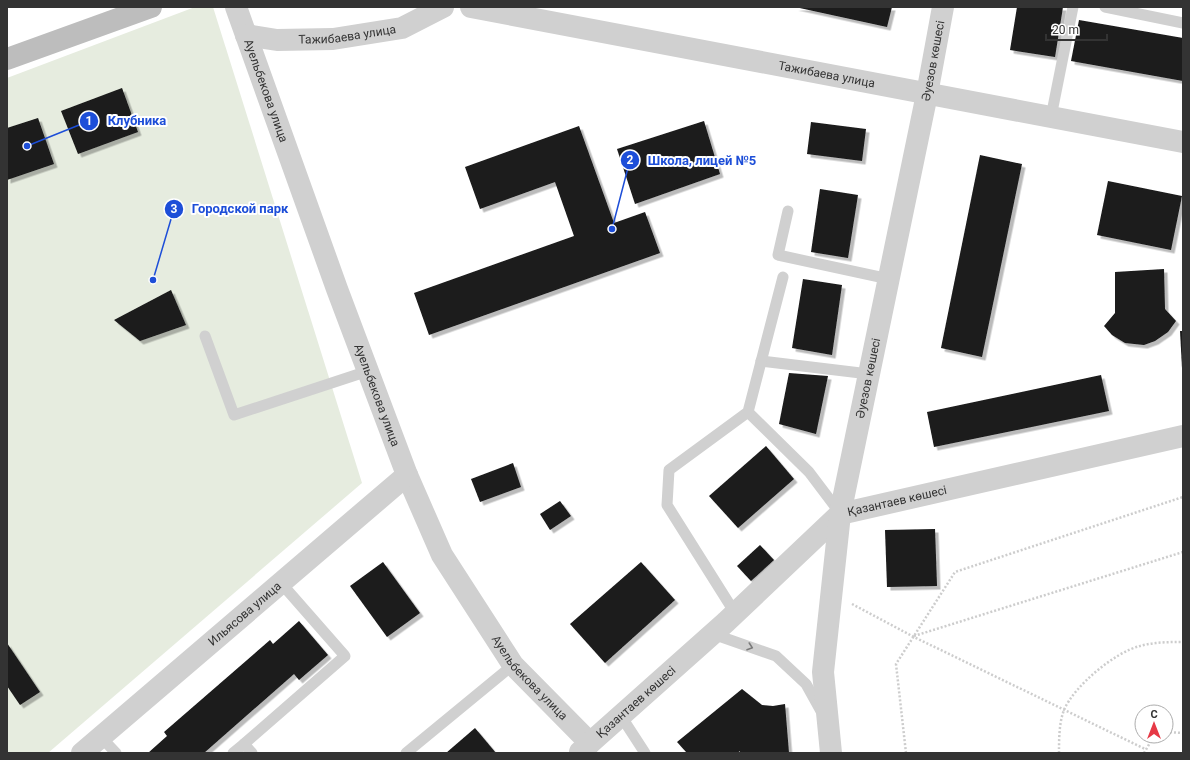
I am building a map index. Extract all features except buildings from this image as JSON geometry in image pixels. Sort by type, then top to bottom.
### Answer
[{"type":"street","points":[[7,59],[151,7]]},
{"type":"street","name":"Ауельбекова улица","points":[[236,7],[407,475],[442,555],[513,665],[584,748]]},
{"type":"street","name":"Тажибаева улица","points":[[246,36],[277,40],[333,39],[402,28],[443,7]]},
{"type":"street","name":"Тажибаева улица","points":[[471,7],[1183,142]]},
{"type":"street","name":"Әуезов көшесі","points":[[831,753],[823,672],[840,514],[927,94],[943,7]]},
{"type":"street","name":"Қазантаев көшесі","points":[[584,748],[736,613],[840,514],[1183,436]]},
{"type":"street","name":"Ильясова улица","points":[[82,753],[407,475]]},
{"type":"lane","points":[[1051,117],[1073,7]]},
{"type":"lane","points":[[1105,7],[1183,23]]},
{"type":"lane","points":[[788,211],[778,255],[889,279]]},
{"type":"lane","points":[[736,613],[667,505],[669,470],[748,412],[783,277]]},
{"type":"lane","points":[[205,336],[234,415],[368,371]]},
{"type":"lane","points":[[761,361],[869,374]]},
{"type":"lane","points":[[748,412],[809,472],[840,514]]},
{"type":"lane","points":[[234,753],[345,656],[281,583]]},
{"type":"lane","points":[[713,634],[776,656],[806,684],[828,724]]},
{"type":"lane","points":[[406,753],[513,665]]},
{"type":"lane","points":[[621,716],[645,753]]},
{"type":"lane","points":[[101,737],[116,753]]},
{"type":"lane","points":[[244,744],[252,753]]},
{"type":"path","points":[[906,753],[896,664],[955,572],[1183,497]]},
{"type":"path","points":[[914,637],[1183,552]]},
{"type":"path","points":[[832,593],[914,637],[1145,751]]},
{"type":"path","points":[[1059,753],[1059,733],[1064,710],[1086,679],[1112,660],[1139,646],[1166,642],[1183,642]]},
{"type":"shaded area","points":[[195,7],[213,7],[362,483],[48,753],[7,753],[7,78]]},
{"type":"place","name":"Клубника","points":[[27,146]]},
{"type":"place","name":"Школа, лицей №5","points":[[612,229]]},
{"type":"place","name":"Городской парк","points":[[153,280]]}]
